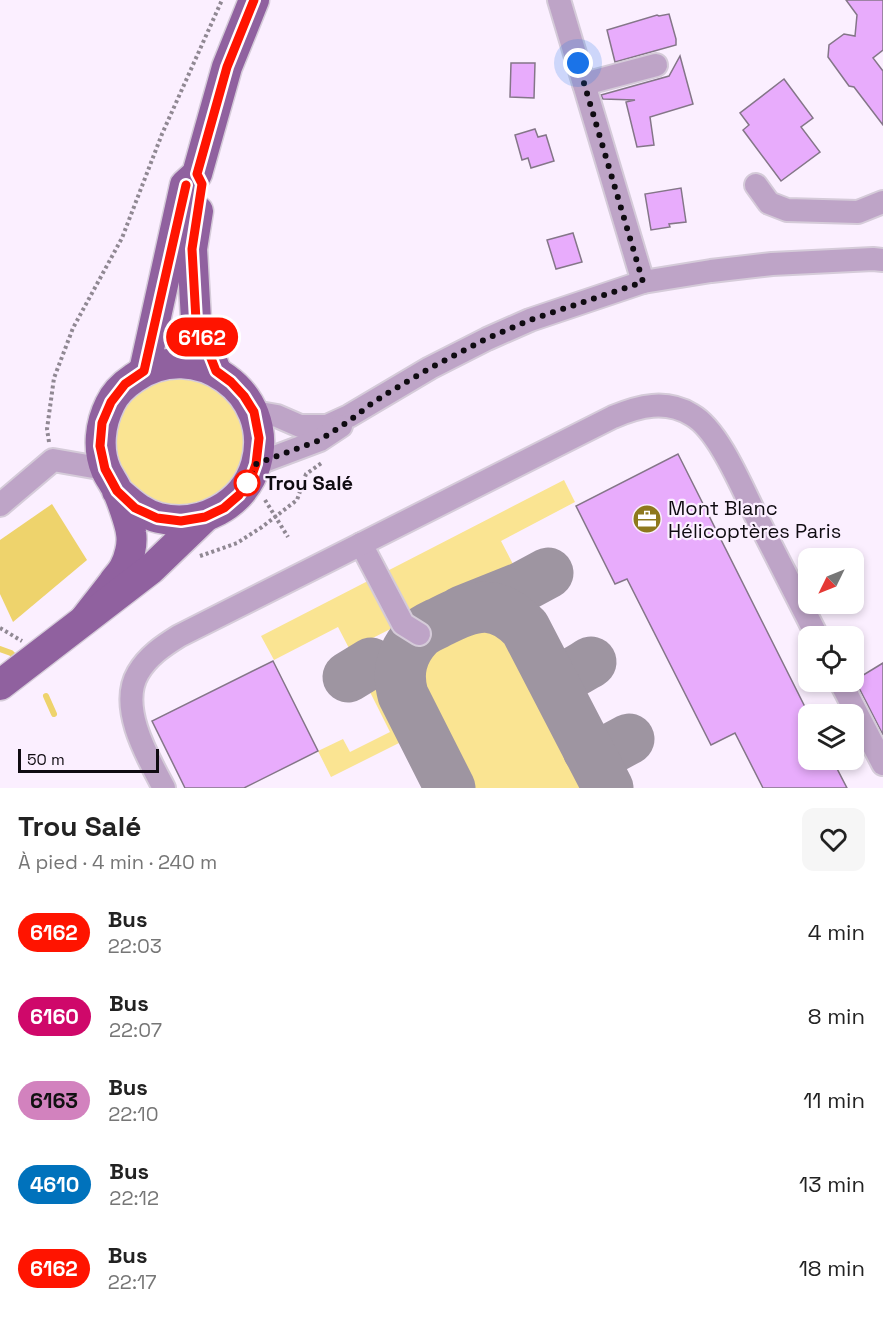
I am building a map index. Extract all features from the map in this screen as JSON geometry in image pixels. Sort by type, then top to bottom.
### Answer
[{"type":"main road","points":[[144,371],[186,185],[197,174],[227,67],[254,0]]},
{"type":"main road","points":[[197,174],[202,184],[192,249],[196,320],[216,371]]},
{"type":"main road","points":[[85,619],[124,568],[131,546],[131,533],[111,480],[100,446],[102,423],[111,402],[125,384],[144,371],[167,363],[192,363],[216,371],[231,382],[254,412],[259,438],[254,471],[239,495],[224,508],[205,517],[181,521],[157,518],[135,508],[111,480]]},
{"type":"main road","points":[[0,685],[151,569],[205,517]]},
{"type":"street","points":[[559,0],[643,282]]},
{"type":"street","points":[[584,84],[656,65]]},
{"type":"street","points":[[756,185],[769,203],[787,210],[858,212],[883,202]]},
{"type":"street","points":[[254,412],[278,416],[300,426],[327,426],[371,404],[430,368],[486,339],[530,320],[643,282],[771,264],[883,260]]},
{"type":"street","points":[[254,471],[320,440],[371,404]]},
{"type":"street","points":[[164,788],[140,742],[132,707],[132,690],[136,675],[158,649],[179,636],[628,411],[651,406],[673,407],[698,418],[726,456],[812,626]]},
{"type":"street","points":[[0,505],[53,460],[111,480]]},
{"type":"street","points":[[361,544],[403,624],[419,634]]},
{"type":"street","points":[[846,692],[883,764]]},
{"type":"path","points":[[53,460],[46,429],[54,378],[73,328],[122,238],[162,134],[222,0]]},
{"type":"path","points":[[198,557],[237,543],[297,500],[306,474],[324,461]]},
{"type":"path","points":[[254,471],[277,520],[288,537]]},
{"type":"path","points":[[0,628],[28,644]]},
{"type":"shaded area","points":[[197,376],[234,398],[251,443],[235,488],[193,513],[146,505],[116,470],[112,427],[121,407],[154,379]]},
{"type":"shaded area","points":[[564,480],[575,502],[501,541],[514,566],[361,644],[363,648],[352,654],[338,627],[274,660],[261,636]]},
{"type":"shaded area","points":[[52,504],[87,560],[13,622],[0,594],[0,540]]},
{"type":"shaded area","points":[[474,621],[503,629],[524,649],[594,788],[468,788],[423,700],[417,671],[425,650],[433,642],[452,629]]},
{"type":"shaded area","points":[[377,674],[409,738],[331,777],[318,751],[343,739],[350,752],[390,732],[364,680]]},
{"type":"building","points":[[846,0],[883,0],[883,50],[873,58],[883,71],[883,125],[854,87],[849,86],[828,57],[829,45],[844,34],[855,36],[857,15]]},
{"type":"building","points":[[669,14],[676,45],[615,62],[607,30],[657,15]]},
{"type":"building","points":[[680,56],[693,104],[650,117],[654,145],[637,147],[626,102],[635,100],[603,99],[601,95],[669,76]]},
{"type":"building","points":[[511,63],[535,63],[534,98],[510,97]]},
{"type":"building","points":[[784,79],[813,118],[801,127],[820,152],[781,181],[743,130],[749,125],[740,113]]},
{"type":"building","points":[[535,129],[538,137],[546,135],[554,161],[531,168],[528,158],[522,160],[515,135]]},
{"type":"building","points":[[681,188],[686,222],[669,224],[670,227],[651,230],[645,194]]},
{"type":"building","points":[[573,233],[582,262],[556,269],[547,240]]},
{"type":"building","points":[[678,454],[803,704],[798,704],[798,770],[838,770],[847,788],[763,788],[735,733],[711,745],[627,579],[615,584],[576,506]]},
{"type":"building","points":[[273,661],[318,751],[244,788],[185,788],[152,721]]},
{"type":"building","points":[[883,663],[883,735],[861,692],[864,692],[864,675]]},
{"type":"waterway","points":[[0,649],[14,656]]},
{"type":"waterway","points":[[46,696],[54,714]]},
{"type":"taxiway","points":[[462,611],[522,587],[548,573]]},
{"type":"taxiway","points":[[450,788],[403,695],[400,679],[402,664],[412,642],[423,631],[454,615],[485,607],[505,612],[525,628],[608,788]]},
{"type":"taxiway","points":[[549,672],[554,675],[565,675],[591,662]]},
{"type":"taxiway","points":[[348,677],[371,663]]},
{"type":"taxiway","points":[[588,750],[598,754],[603,753],[629,739]]},
{"type":"bus line","name":"6162","points":[[186,185],[144,371],[125,384],[111,402],[102,423],[100,446],[105,469],[117,491],[135,508],[157,518],[181,521],[205,517],[224,508],[239,495],[251,478],[256,464],[259,438],[254,412],[244,396],[216,371],[196,320],[192,249],[202,184],[197,174],[227,67],[254,0]]},
{"type":"place","name":"Trou Salé","points":[[247,483]]},
{"type":"place","name":"Mont Blanc Hélicoptères Paris","points":[[647,519]]},
{"type":"route","points":[[247,483],[256,464],[320,440],[386,394],[486,339],[530,320],[643,282],[578,63]]}]
